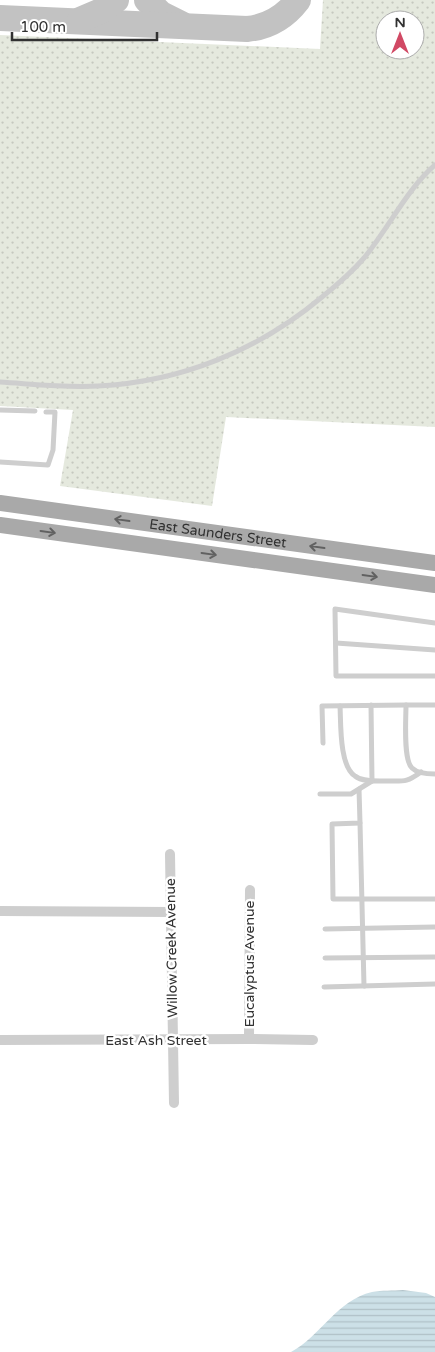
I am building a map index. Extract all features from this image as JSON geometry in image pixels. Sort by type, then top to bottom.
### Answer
[{"type":"main road","name":"East Saunders Street","points":[[2,504],[435,563]]},
{"type":"main road","name":"East Saunders Street","points":[[0,525],[435,585]]},
{"type":"street","name":"Willow Creek Avenue","points":[[170,854],[174,1103]]},
{"type":"street","name":"Eucalyptus Avenue","points":[[249,1039],[250,890]]},
{"type":"street","points":[[0,911],[171,912]]},
{"type":"street","name":"East Ash Street","points":[[0,1040],[313,1040]]},
{"type":"lane","points":[[0,382],[54,386],[97,386],[130,383],[168,376],[200,367],[234,354],[270,335],[303,313],[341,281],[363,259],[388,227],[423,176],[435,165]]},
{"type":"lane","points":[[0,410],[35,412]]},
{"type":"lane","points":[[0,462],[48,465],[53,450],[55,412],[46,412]]},
{"type":"lane","points":[[435,623],[335,609],[336,676],[435,676]]},
{"type":"lane","points":[[336,643],[435,650]]},
{"type":"lane","points":[[371,705],[372,781]]},
{"type":"lane","points":[[406,705],[407,760],[412,768],[421,772],[435,774]]},
{"type":"lane","points":[[323,744],[322,706],[435,705]]},
{"type":"lane","points":[[340,706],[341,739],[348,767],[355,776],[372,781],[409,781],[421,772]]},
{"type":"lane","points":[[320,794],[351,794],[372,781]]},
{"type":"lane","points":[[359,789],[364,986]]},
{"type":"lane","points":[[360,823],[332,824],[333,899],[435,899]]},
{"type":"lane","points":[[325,929],[435,927]]},
{"type":"lane","points":[[325,958],[435,957]]},
{"type":"lane","points":[[324,987],[435,984]]},
{"type":"shaded area","points":[[323,0],[435,0],[435,427],[226,417],[212,506],[60,486],[73,410],[0,406],[0,35],[320,49]]},
{"type":"shaded area","points":[[403,1290],[426,1293],[435,1297],[435,1352],[291,1352],[302,1345],[349,1302],[376,1291]]},
{"type":"taxiway","points":[[80,20],[101,11],[116,0]]},
{"type":"taxiway","points":[[147,0],[161,14],[181,24]]},
{"type":"taxiway","points":[[0,18],[247,29],[262,26],[276,20],[298,0]]}]
